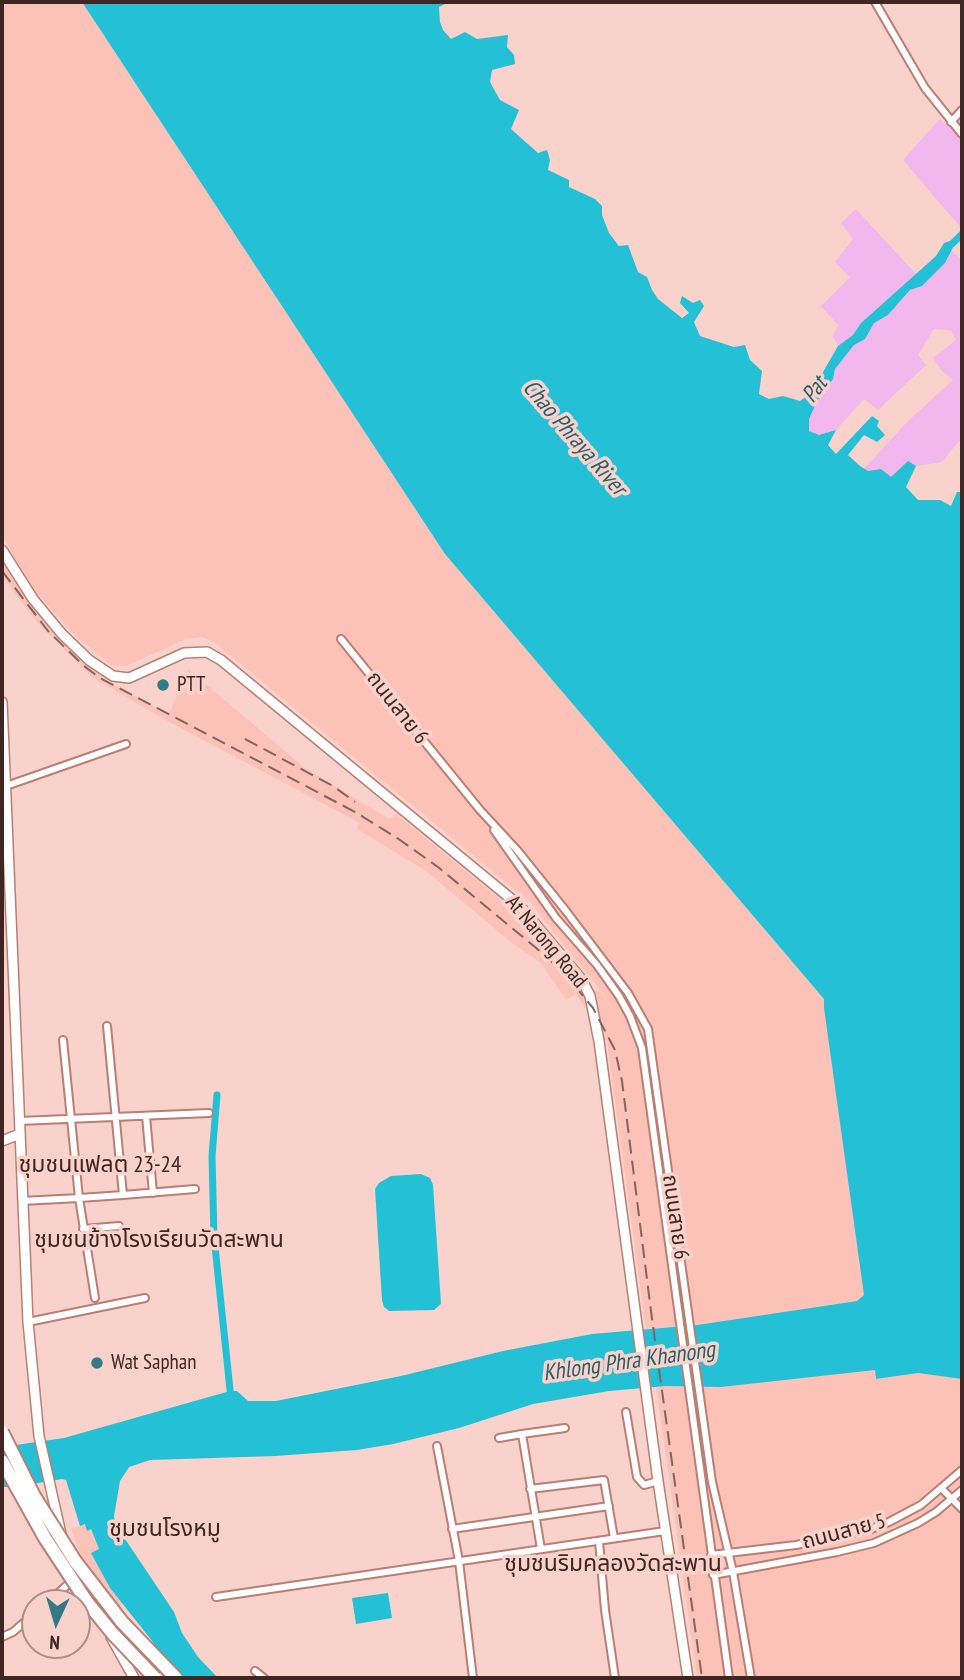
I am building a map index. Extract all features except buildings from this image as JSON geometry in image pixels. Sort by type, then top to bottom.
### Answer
[{"type":"highway","points":[[2,1432],[34,1496],[83,1572],[122,1622],[176,1678]]},
{"type":"highway","points":[[2,1461],[45,1538],[87,1602],[155,1678]]},
{"type":"street","points":[[875,2],[925,89],[962,134]]},
{"type":"street","points":[[951,122],[962,110]]},
{"type":"street","name":"At Narong Road","points":[[2,550],[33,599],[62,634],[113,676],[129,678],[184,653],[198,651],[215,656],[521,907],[575,970],[590,996],[599,1041],[658,1481],[688,1678]]},
{"type":"street","name":"ถนนสาย 6","points":[[341,639],[566,911],[628,993],[644,1021],[651,1040],[712,1482],[733,1572],[751,1678]]},
{"type":"street","points":[[2,702],[28,1322],[39,1436],[61,1534],[78,1576],[134,1678]]},
{"type":"street","points":[[6,786],[126,744]]},
{"type":"street","name":"ถนนสาย 6","points":[[480,810],[556,918],[597,965],[630,1016],[642,1048],[729,1678]]},
{"type":"street","points":[[107,1026],[123,1195]]},
{"type":"street","points":[[63,1040],[69,1119],[95,1298]]},
{"type":"street","points":[[19,1121],[209,1113]]},
{"type":"street","points":[[146,1115],[153,1193]]},
{"type":"street","points":[[2,1141],[20,1134]]},
{"type":"street","points":[[22,1201],[195,1189]]},
{"type":"street","points":[[83,1229],[119,1226]]},
{"type":"street","points":[[28,1322],[145,1298]]},
{"type":"street","points":[[626,1412],[638,1477],[644,1485],[658,1481]]},
{"type":"street","points":[[499,1438],[565,1428]]},
{"type":"street","points":[[522,1434],[541,1549]]},
{"type":"street","points":[[437,1446],[458,1561],[473,1678]]},
{"type":"street","name":"ถนนสาย 5","points":[[711,1555],[796,1545],[871,1529],[890,1522],[921,1504],[962,1470]]},
{"type":"street","points":[[530,1489],[604,1480],[614,1538]]},
{"type":"street","points":[[942,1489],[962,1509]]},
{"type":"street","name":"ถนนสาย 5","points":[[713,1575],[874,1543],[918,1523],[962,1490]]},
{"type":"street","points":[[452,1529],[609,1506]]},
{"type":"street","points":[[216,1597],[665,1531]]},
{"type":"street","points":[[599,1541],[615,1678]]},
{"type":"street","points":[[63,1589],[78,1576]]},
{"type":"street","points":[[2,1637],[21,1625]]},
{"type":"street","points":[[254,1671],[264,1678]]},
{"type":"shaded area","points":[[2,2],[82,2],[445,554],[824,999],[863,1280],[864,1295],[861,1300],[697,1325],[646,1329],[607,1042],[576,994],[566,1000],[541,963],[512,943],[426,871],[357,829],[360,823],[171,723],[92,677],[36,621],[2,576],[2,556],[16,583],[45,623],[73,653],[110,683],[169,714],[188,669],[305,768],[389,819],[396,814],[506,904],[580,985],[600,992],[609,1001],[529,901],[215,643],[202,637],[186,639],[126,666],[111,665],[76,636],[31,587],[2,536]]},
{"type":"shaded area","points":[[962,114],[962,229],[903,160],[940,119],[948,127]]},
{"type":"shaded area","points":[[856,209],[916,274],[838,346],[833,336],[838,325],[821,306],[850,277],[835,262],[853,239],[841,223]]},
{"type":"shaded area","points":[[952,251],[962,261],[962,442],[959,441],[942,462],[916,466],[908,461],[891,477],[881,469],[868,471],[864,469],[908,421],[953,380],[933,358],[956,340],[951,330],[934,329],[918,355],[926,365],[878,410],[864,399],[836,430],[819,435],[809,431],[809,419],[817,401],[833,379],[835,369],[854,345],[865,339],[874,323],[888,315],[911,290],[922,286],[945,263]]},
{"type":"shaded area","points":[[875,1370],[877,1379],[918,1373],[962,1379],[962,1678],[697,1678],[656,1386]]},
{"type":"shaded area","points":[[85,1524],[91,1529],[99,1549],[91,1553],[153,1581],[118,1608],[80,1553],[71,1529]]},
{"type":"water","points":[[82,2],[449,2],[439,7],[443,30],[451,39],[465,32],[477,39],[508,35],[507,47],[514,55],[515,64],[492,70],[490,82],[500,100],[519,110],[511,129],[538,153],[547,150],[550,160],[548,170],[569,180],[569,187],[595,199],[602,206],[602,215],[609,233],[619,246],[628,245],[638,272],[647,277],[658,299],[682,318],[689,313],[680,303],[682,296],[693,303],[700,300],[704,306],[694,322],[700,336],[734,347],[745,345],[750,360],[762,371],[759,394],[769,399],[783,396],[800,401],[811,393],[838,346],[936,256],[944,243],[958,238],[945,263],[922,286],[910,290],[888,315],[874,323],[865,339],[854,345],[835,369],[833,379],[817,401],[809,419],[809,431],[819,435],[836,430],[828,445],[836,454],[872,416],[879,421],[877,426],[885,435],[877,442],[864,435],[848,455],[860,466],[868,471],[881,469],[891,477],[908,461],[916,466],[906,487],[918,500],[940,500],[951,506],[957,492],[962,492],[962,1379],[918,1373],[876,1379],[875,1370],[721,1387],[666,1386],[609,1391],[533,1404],[459,1428],[357,1450],[150,1460],[129,1467],[120,1481],[115,1524],[174,1612],[182,1633],[198,1657],[218,1678],[173,1678],[164,1667],[153,1642],[110,1588],[91,1553],[99,1549],[91,1529],[87,1531],[85,1524],[80,1526],[66,1480],[2,1487],[2,1447],[64,1438],[230,1391],[237,1391],[248,1401],[276,1401],[592,1334],[697,1325],[857,1301],[864,1295],[824,999],[445,554]]},
{"type":"water","points":[[421,1174],[430,1178],[433,1185],[441,1304],[434,1310],[389,1311],[382,1300],[375,1189],[379,1183],[391,1176]]},
{"type":"water","points":[[388,1593],[392,1618],[356,1624],[352,1598]]},
{"type":"waterway","name":"Pat","points":[[953,243],[962,234]]},
{"type":"waterway","points":[[217,1095],[212,1156],[214,1237],[231,1399]]},
{"type":"railway","points":[[2,571],[48,631],[100,678],[357,813],[400,840],[438,867],[541,952],[564,973],[593,1008],[615,1050],[622,1081],[702,1678]]},
{"type":"railway","points":[[245,739],[333,786],[355,802]]},
{"type":"place","name":"PTT","points":[[163,685]]},
{"type":"place","name":"Wat Saphan","points":[[97,1363]]},
{"type":"district","name":"ชุมชนแฟลต 23-24","points":[[100,1165]]},
{"type":"district","name":"ชุมชนข้างโรงเรียนวัดสะพาน","points":[[159,1240]]},
{"type":"district","name":"ชุมชนโรงหมู","points":[[165,1529]]},
{"type":"district","name":"ชุมชนริมคลองวัดสะพาน","points":[[613,1564]]},
{"type":"water label","name":"Chao Phraya River","points":[[574,438]]},
{"type":"water label","name":"Khlong Phra Khanong","points":[[629,1362]]}]
